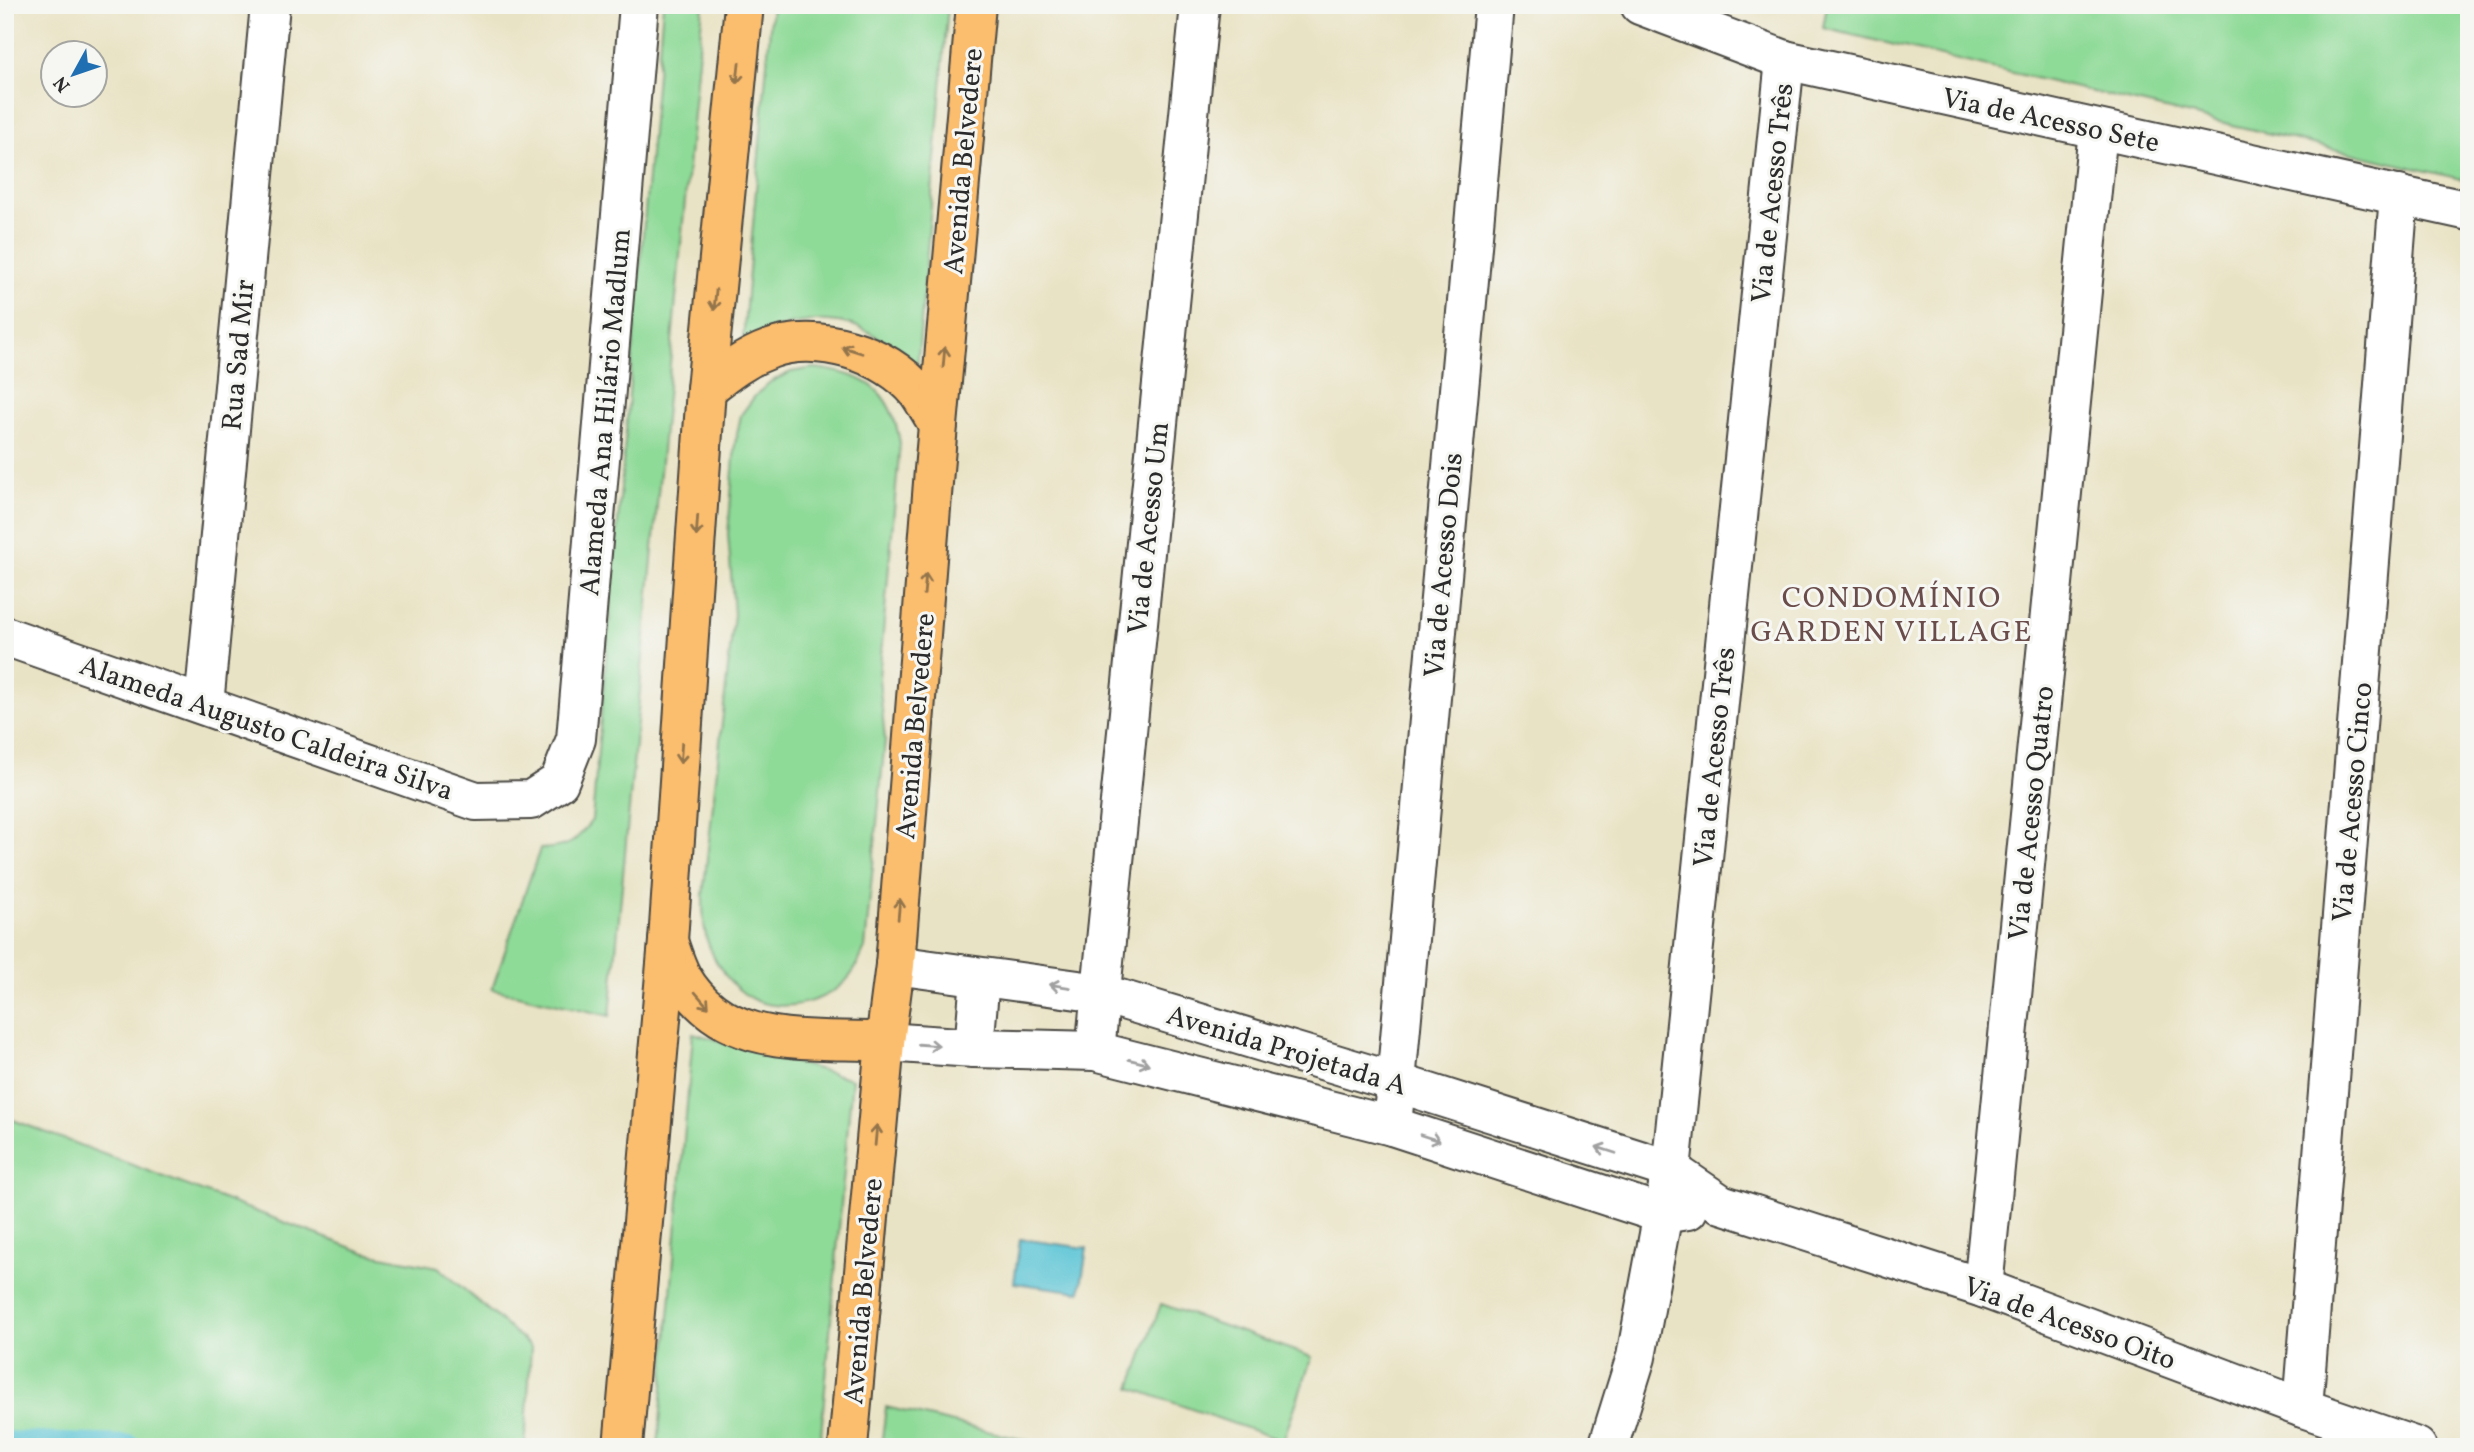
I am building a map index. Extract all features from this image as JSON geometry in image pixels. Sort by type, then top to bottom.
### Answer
[{"type":"main road","points":[[623,1447],[667,942],[706,389],[744,5]]},
{"type":"main road","name":"Avenida Belvedere","points":[[848,1447],[885,1042],[895,965],[938,424],[976,5]]},
{"type":"main road","points":[[706,389],[736,364],[772,347],[811,342],[850,348],[887,365],[917,390],[938,424]]},
{"type":"main road","points":[[667,942],[683,978],[708,1008],[742,1029],[780,1038],[885,1042]]},
{"type":"street","name":"Rua Sad Mir","points":[[204,705],[270,5]]},
{"type":"street","name":"Alameda Ana Hilário Madlum","points":[[531,800],[559,782],[576,739],[639,5]]},
{"type":"street","name":"Via de Acesso Um","points":[[1096,1051],[1200,5]]},
{"type":"street","name":"Via de Acesso Dois","points":[[1392,1126],[1494,5]]},
{"type":"street","name":"Via de Acesso Sete","points":[[1640,5],[1785,61],[2469,211]]},
{"type":"street","name":"Via de Acesso Três","points":[[1608,1447],[1636,1357],[1671,1170],[1785,61]]},
{"type":"street","name":"Via de Acesso Quatro","points":[[1983,1288],[2098,130]]},
{"type":"street","name":"Via de Acesso Cinco","points":[[2303,1408],[2399,195]]},
{"type":"street","name":"Alameda Augusto Caldeira Silva","points":[[5,636],[476,801],[531,800]]},
{"type":"street","name":"Avenida Projetada A","points":[[895,965],[1100,993],[1395,1082],[1671,1170]]},
{"type":"street","points":[[974,1048],[980,978]]},
{"type":"street","name":"Avenida Projetada A","points":[[885,1042],[974,1048],[1096,1051],[1392,1126],[1662,1214]]},
{"type":"street","name":"Via de Acesso Oito","points":[[1671,1170],[1721,1204],[1983,1288],[2303,1408],[2417,1447]]},
{"type":"street","name":"Via de Acesso Oito","points":[[1662,1214],[1721,1204]]},
{"type":"green space","points":[[663,5],[703,5],[610,1016],[492,989],[540,849],[570,843],[592,820]]},
{"type":"green space","points":[[772,5],[948,5],[917,369],[880,339],[859,327],[842,323],[808,321],[775,328],[743,340]]},
{"type":"green space","points":[[1827,5],[2469,5],[2469,181],[1823,28]]},
{"type":"green space","points":[[814,368],[848,375],[873,387],[890,409],[900,443],[879,678],[885,740],[865,948],[853,972],[833,991],[806,1003],[777,1006],[751,998],[730,981],[719,967],[706,937],[703,895],[734,614],[728,534],[735,444],[741,415],[770,382],[791,372]]},
{"type":"green space","points":[[693,1033],[852,1079],[820,1447],[658,1447]]},
{"type":"green space","points":[[5,1117],[366,1253],[438,1267],[531,1347],[525,1447],[5,1447]]},
{"type":"green space","points":[[1161,1304],[1312,1357],[1283,1441],[1131,1388]]},
{"type":"green space","points":[[886,1407],[1054,1447],[881,1447]]},
{"type":"water","points":[[1020,1239],[1087,1248],[1080,1292],[1014,1283]]},
{"type":"waterway","points":[[5,1437],[130,1441],[142,1447]]},
{"type":"district","name":"CONDOMÍNIO GARDEN VILLAGE","points":[[1892,614]]}]
